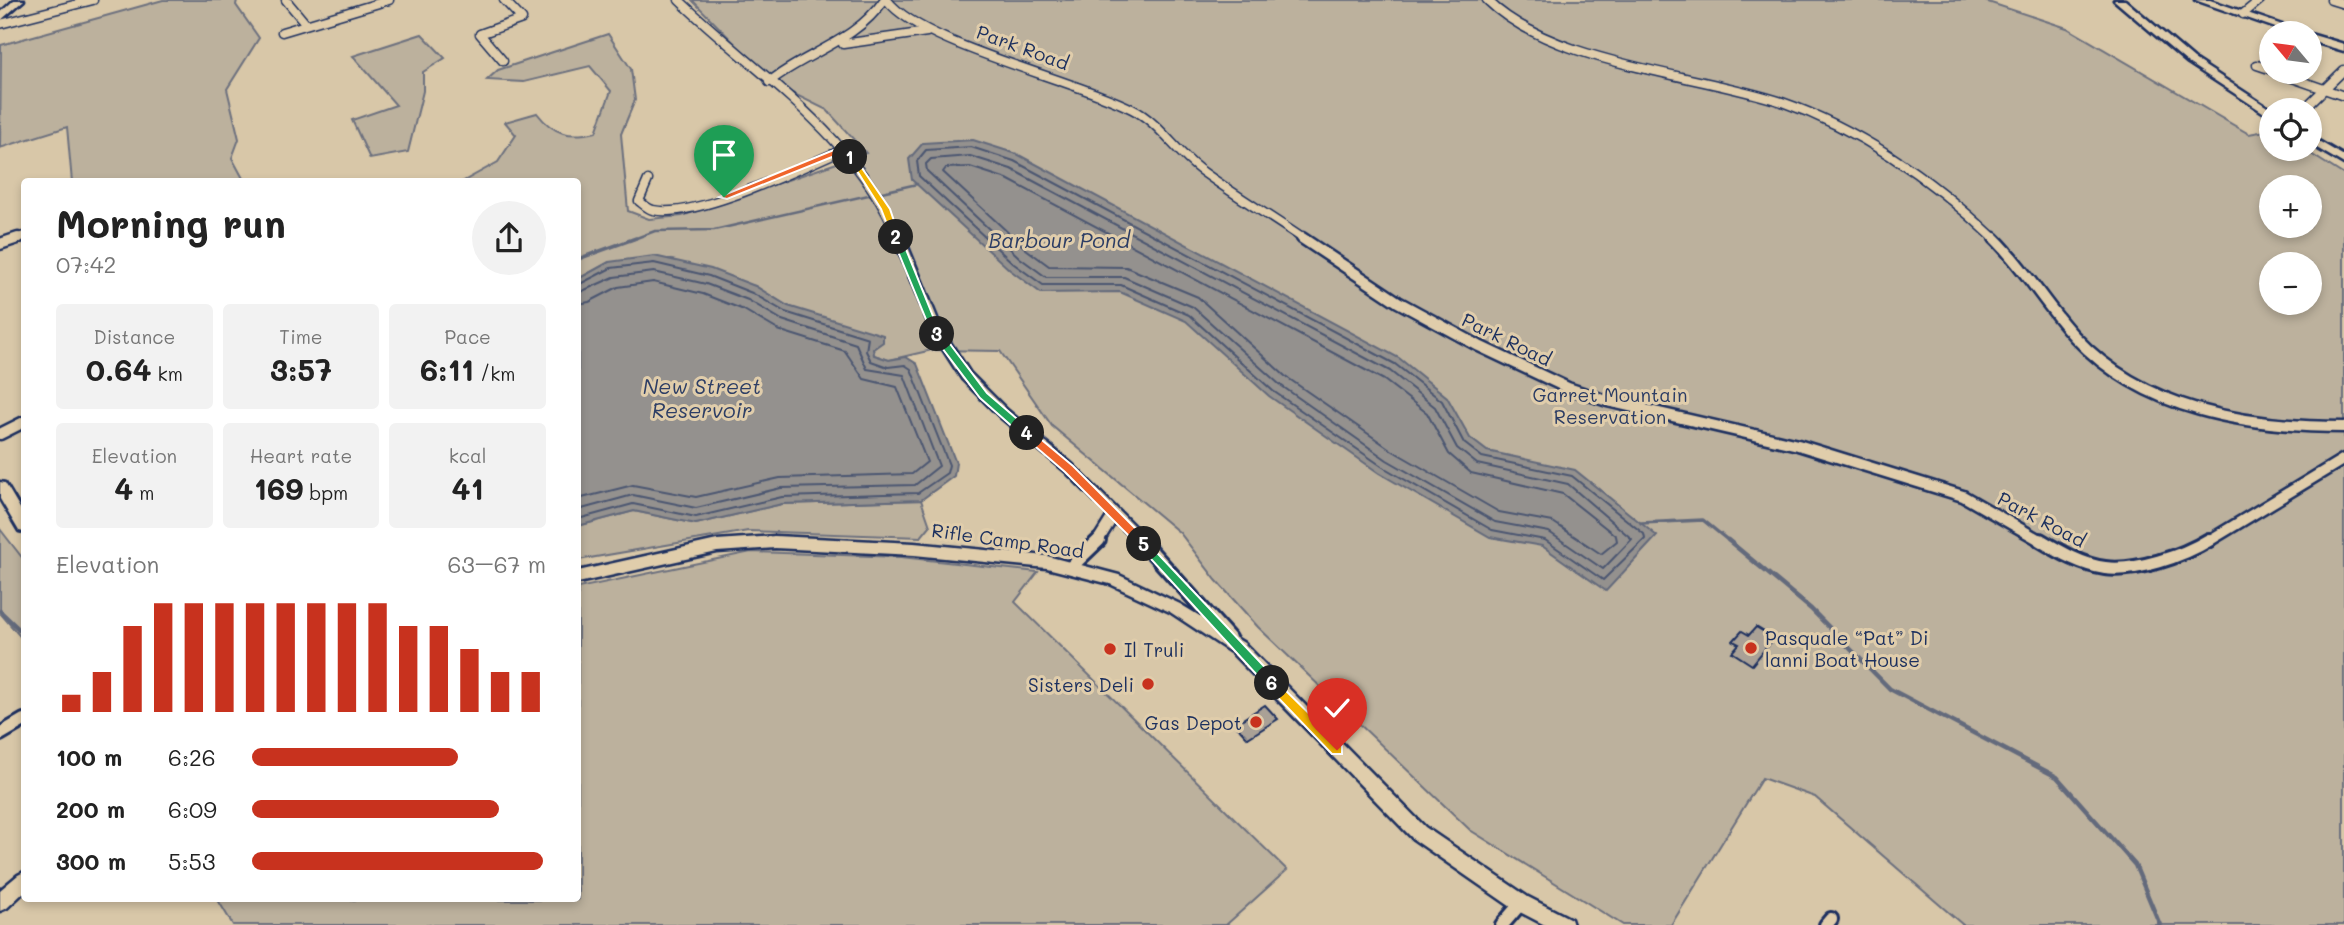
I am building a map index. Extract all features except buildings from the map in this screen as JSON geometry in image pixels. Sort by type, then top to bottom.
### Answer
[{"type":"main road","points":[[2200,0],[2264,21]]},
{"type":"main road","points":[[2322,41],[2344,48]]},
{"type":"street","points":[[0,18],[19,0]]},
{"type":"street","points":[[286,0],[306,24]]},
{"type":"street","points":[[282,32],[389,0]]},
{"type":"street","points":[[503,61],[480,34],[522,19],[504,0]]},
{"type":"street","points":[[679,0],[769,82],[820,123],[844,149],[886,209],[933,326],[965,375],[1002,412],[1069,469],[1159,559],[1238,648]]},
{"type":"street","name":"Park Road","points":[[837,46],[870,20],[885,0],[896,12],[930,32],[1100,94],[1135,110],[1159,128],[1197,167],[1398,302],[1469,341],[1557,383],[1606,401],[1798,445],[1907,477],[1963,496],[2069,557],[2106,568],[2139,565],[2197,548],[2344,460]]},
{"type":"street","points":[[1487,0],[1517,22],[1572,46],[1773,100],[1815,116],[1898,159],[1957,202],[1985,228],[2022,268],[2083,345],[2154,390],[2194,407],[2252,423],[2344,429]]},
{"type":"street","points":[[2119,0],[2191,61],[2259,106]]},
{"type":"street","points":[[2243,14],[2260,0]]},
{"type":"street","points":[[2331,0],[2344,4]]},
{"type":"street","points":[[0,24],[88,1]]},
{"type":"street","name":"Park Road","points":[[769,82],[788,67],[837,46],[930,32]]},
{"type":"street","points":[[2315,98],[2344,70]]},
{"type":"street","points":[[2311,84],[2344,96]]},
{"type":"street","points":[[2322,147],[2344,161]]},
{"type":"street","points":[[648,180],[639,201],[645,208],[655,212],[682,209],[774,179],[844,149]]},
{"type":"street","points":[[0,244],[21,237]]},
{"type":"street","points":[[0,433],[21,423]]},
{"type":"street","points":[[0,487],[6,506],[21,524]]},
{"type":"street","points":[[1071,566],[1097,543],[1114,515]]},
{"type":"street","name":"Rifle Camp Road","points":[[581,576],[717,546],[775,542],[914,548],[1071,566],[1114,579],[1149,595],[1238,648],[1419,833],[1521,903],[1562,924]]},
{"type":"street","points":[[0,734],[21,722]]},
{"type":"street","points":[[0,902],[21,884]]},
{"type":"street","points":[[1502,925],[1521,903]]},
{"type":"green space","points":[[163,0],[237,0],[236,5],[259,38],[227,89],[239,139],[232,158],[243,178],[72,178],[67,127],[0,148],[1,45]]},
{"type":"green space","name":"Garret Mountain Reservation","points":[[692,0],[1982,0],[2067,28],[2249,134],[2259,132],[2259,161],[2322,161],[2344,175],[2344,925],[1963,925],[1815,797],[1762,778],[1671,925],[1623,925],[1470,830],[1258,627],[1216,580],[1180,533],[1052,426],[1000,351],[932,350],[889,360],[874,355],[873,349],[882,342],[787,306],[755,286],[609,262],[581,277],[581,178],[469,178],[498,162],[516,135],[505,122],[537,113],[550,126],[563,133],[578,135],[596,132],[611,91],[590,66],[524,82],[487,80],[498,70],[608,34],[631,69],[635,100],[621,134],[628,211],[649,219],[682,216],[866,153],[827,110],[786,90],[757,66]]},
{"type":"green space","points":[[422,34],[445,58],[423,72],[423,91],[408,152],[370,159],[352,120],[396,105],[353,56]]},
{"type":"green space","points":[[921,500],[930,526],[921,537],[748,531],[581,559],[581,525],[634,511],[696,524],[782,504]]},
{"type":"green space","points":[[0,529],[21,556],[21,638],[0,613]]},
{"type":"green space","points":[[751,552],[901,557],[1038,572],[1015,602],[1287,870],[1226,925],[233,925],[219,902],[581,902],[581,587]]},
{"type":"water","name":"Barbour Pond","points":[[973,140],[1017,154],[1399,358],[1447,397],[1470,438],[1487,451],[1575,470],[1657,536],[1606,591],[1542,546],[1490,537],[1379,473],[1269,396],[1186,321],[1120,292],[1041,293],[1010,270],[912,180],[909,159],[923,143]]},
{"type":"water","name":"New Street Reservoir","points":[[654,256],[711,269],[755,286],[788,306],[883,335],[883,342],[873,349],[874,355],[889,360],[906,357],[917,364],[956,463],[954,476],[921,500],[782,504],[696,524],[634,511],[581,525],[581,277],[609,262]]},
{"type":"waterway","points":[[631,240],[655,231],[714,230],[917,184]]},
{"type":"waterway","points":[[581,258],[636,238]]},
{"type":"waterway","points":[[1641,523],[1703,520],[1730,542]]},
{"type":"waterway","points":[[1728,540],[1811,609],[1890,689],[2057,777],[2135,865],[2160,925]]},
{"type":"waterway","points":[[0,611],[21,631]]},
{"type":"place","name":"Pasquale “Pat” Di lanni Boat House","points":[[1751,648]]},
{"type":"place","name":"Il Truli","points":[[1110,649]]},
{"type":"place","name":"Sisters Deli","points":[[1148,684]]},
{"type":"place","name":"Gas Depot","points":[[1256,722]]},
{"type":"route","points":[[724,197],[795,171],[844,149],[886,209],[922,303],[941,342],[965,375],[983,396],[1069,469],[1159,559],[1238,648],[1337,750]]}]
